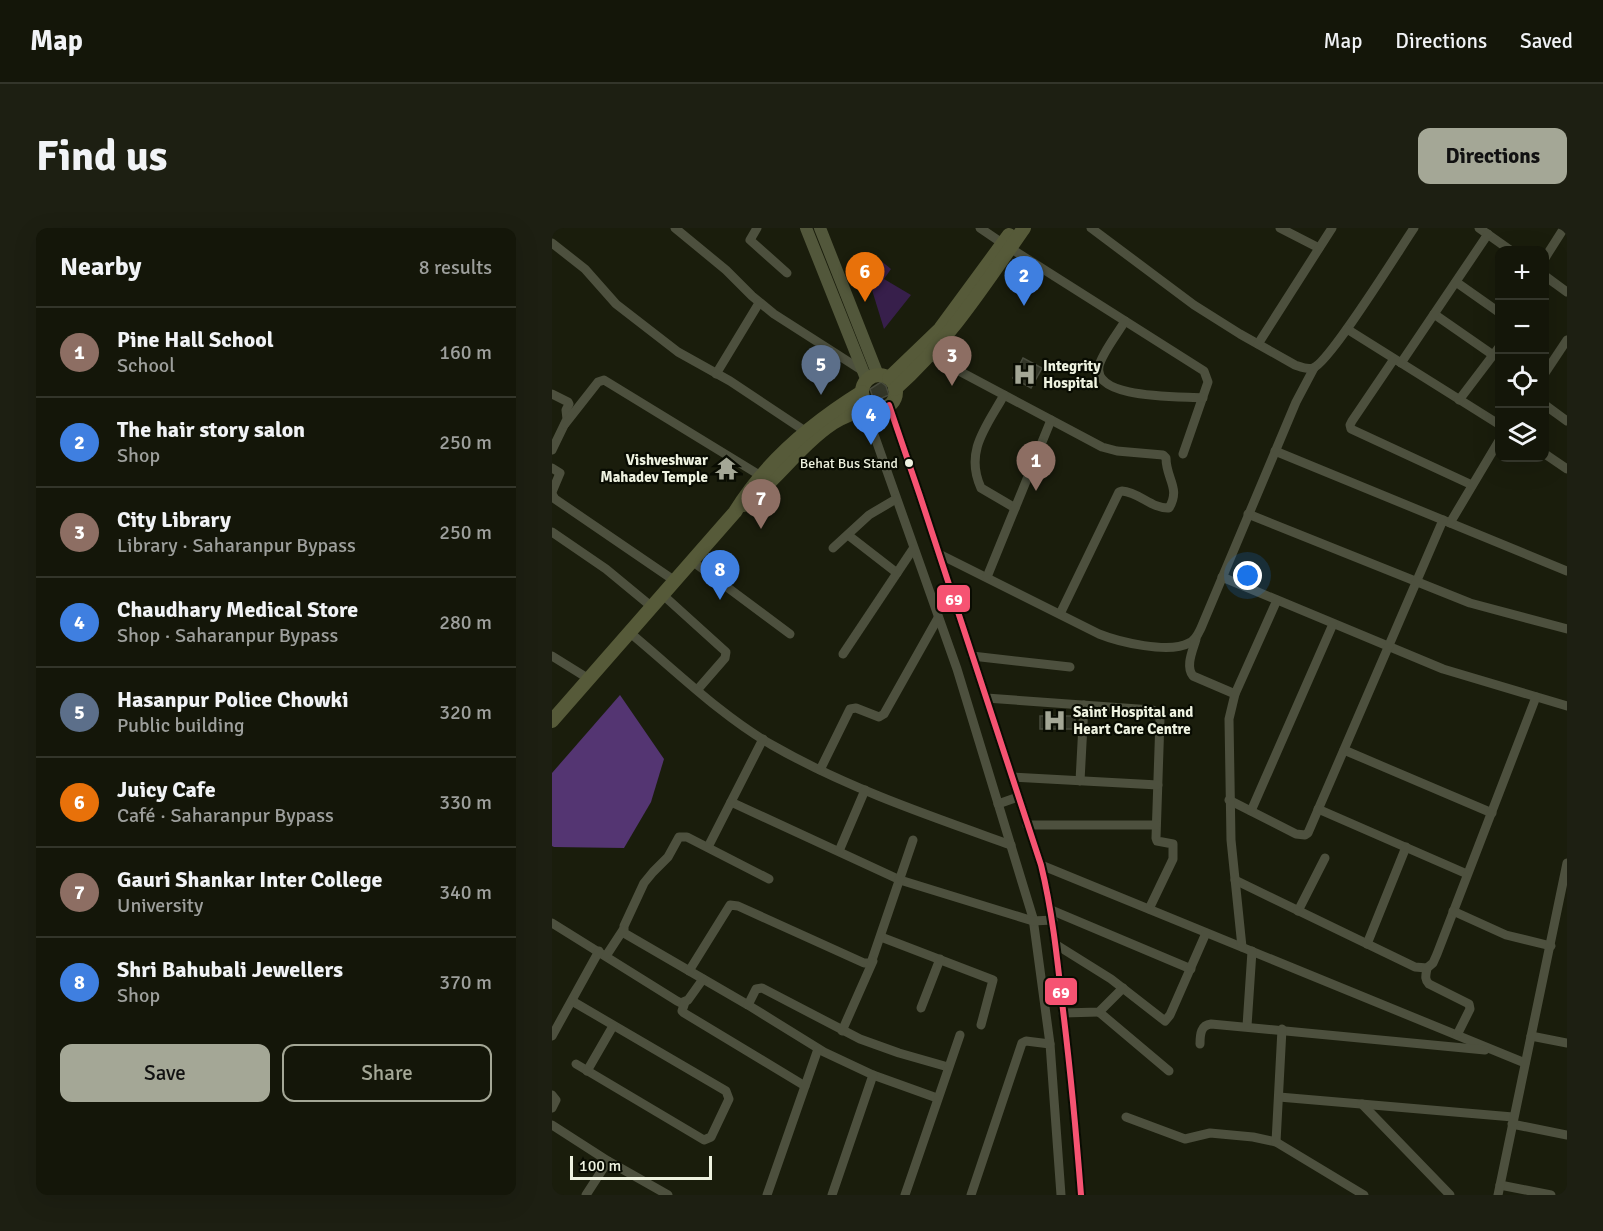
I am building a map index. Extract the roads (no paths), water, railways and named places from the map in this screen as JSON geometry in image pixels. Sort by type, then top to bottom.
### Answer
[{"type":"highway","points":[[868,408],[863,398],[876,381],[929,355],[962,316],[1006,246],[1013,228]]},
{"type":"highway","points":[[552,721],[735,512],[761,476],[805,431],[876,381],[940,329],[1006,246],[1024,228]]},
{"type":"highway","points":[[735,512],[755,497],[824,429],[842,417],[868,408],[883,408],[889,405],[893,401],[876,381]]},
{"type":"main road","points":[[806,228],[876,381]]},
{"type":"main road","points":[[820,228],[876,381]]},
{"type":"street","points":[[675,228],[726,270],[759,303],[808,338],[876,381]]},
{"type":"street","points":[[757,228],[750,240],[787,273]]},
{"type":"street","points":[[980,228],[1204,371],[1208,382],[1183,454]]},
{"type":"street","points":[[1090,228],[1194,305],[1295,365],[1305,369],[1314,368]]},
{"type":"street","points":[[1280,228],[1319,248]]},
{"type":"street","points":[[1258,344],[1332,228]]},
{"type":"street","points":[[1235,694],[1193,676],[1190,672],[1189,665],[1197,637],[1296,402],[1314,368],[1322,362],[1347,329],[1414,228]]},
{"type":"street","points":[[1479,228],[1504,246]]},
{"type":"street","points":[[1549,252],[1564,228]]},
{"type":"street","points":[[1472,485],[1351,429],[1352,422],[1434,314],[1488,234]]},
{"type":"street","points":[[552,243],[585,269],[627,314],[678,352],[805,431]]},
{"type":"street","points":[[1549,279],[1567,292]]},
{"type":"street","points":[[1456,282],[1495,309]]},
{"type":"street","points":[[716,374],[759,303]]},
{"type":"street","points":[[1434,314],[1493,355]]},
{"type":"street","points":[[1125,321],[1099,367],[1103,380],[1126,393],[1203,398]]},
{"type":"street","points":[[1347,329],[1495,422]]},
{"type":"street","points":[[1549,367],[1567,340]]},
{"type":"street","points":[[1459,400],[1495,352]]},
{"type":"street","points":[[929,355],[1102,447],[1117,451],[1165,456],[1166,469],[1175,491],[1174,500],[1169,508],[1166,509],[1130,492],[1119,492],[1060,614]]},
{"type":"street","points":[[565,424],[598,382],[604,380],[761,476]]},
{"type":"street","points":[[552,394],[569,403],[566,412],[567,419],[552,450]]},
{"type":"street","points":[[1004,395],[977,443],[974,462],[981,488],[1015,508]]},
{"type":"street","points":[[889,405],[972,656],[978,698],[1011,846],[1055,944],[1081,1195]]},
{"type":"street","points":[[868,408],[896,499],[938,618],[978,698],[1012,777],[1016,798],[1041,865],[1051,910],[1043,921],[1061,1195]]},
{"type":"street","points":[[1549,408],[1567,421]]},
{"type":"street","points":[[987,577],[1051,420]]},
{"type":"street","points":[[1229,800],[1300,836],[1308,833],[1416,582],[1447,521],[1495,447]]},
{"type":"street","points":[[1275,451],[1567,571]]},
{"type":"street","points":[[1549,457],[1567,469]]},
{"type":"street","points":[[552,468],[560,473],[552,493],[555,498],[675,581]]},
{"type":"street","points":[[833,548],[869,515],[896,499]]},
{"type":"street","points":[[1248,514],[1470,603],[1567,629]]},
{"type":"street","points":[[552,532],[606,569],[652,607]]},
{"type":"street","points":[[848,535],[897,573]]},
{"type":"street","points":[[843,654],[913,549]]},
{"type":"street","points":[[939,554],[1099,634],[1127,643],[1174,647],[1191,643],[1197,637]]},
{"type":"street","points":[[692,561],[790,634]]},
{"type":"street","points":[[1222,577],[1443,669],[1567,706]]},
{"type":"street","points":[[663,595],[726,652],[724,658],[698,689]]},
{"type":"street","points":[[1242,947],[1229,800],[1229,719],[1235,694],[1277,600]]},
{"type":"street","points":[[820,770],[850,709],[856,708],[879,717],[884,714],[938,618]]},
{"type":"street","points":[[1251,811],[1333,624]]},
{"type":"street","points":[[629,632],[730,716],[763,739],[820,770],[865,790],[1011,846]]},
{"type":"street","points":[[552,656],[589,679]]},
{"type":"street","points":[[972,656],[1070,667]]},
{"type":"street","points":[[1457,1035],[1470,1009],[1469,1004],[1429,984],[1425,976],[1427,968],[1433,963],[1536,697]]},
{"type":"street","points":[[978,698],[1157,712],[1160,719],[1157,841],[1171,842],[1174,846],[1174,854],[1149,909]]},
{"type":"street","points":[[1080,781],[1084,705]]},
{"type":"street","points":[[708,847],[763,739]]},
{"type":"street","points":[[1344,750],[1492,813]]},
{"type":"street","points":[[1012,777],[1158,785]]},
{"type":"street","points":[[839,851],[865,790]]},
{"type":"street","points":[[1000,803],[1016,798]]},
{"type":"street","points":[[731,802],[900,880],[1043,921]]},
{"type":"street","points":[[1318,809],[1467,874]]},
{"type":"street","points":[[1027,825],[1156,825]]},
{"type":"street","points":[[552,1036],[603,953],[623,930],[644,883],[668,857],[679,837],[687,837],[770,879]]},
{"type":"street","points":[[843,1031],[873,961],[914,840]]},
{"type":"street","points":[[1367,944],[1406,847]]},
{"type":"street","points":[[1298,911],[1324,858]]},
{"type":"street","points":[[1551,1195],[1499,1190],[1567,863]]},
{"type":"street","points":[[1041,865],[1525,1063]]},
{"type":"street","points":[[1235,880],[1415,967],[1427,968]]},
{"type":"street","points":[[689,971],[730,905],[738,906],[864,963],[868,964],[873,961]]},
{"type":"street","points":[[1051,910],[1191,969]]},
{"type":"street","points":[[1453,911],[1506,935],[1551,946]]},
{"type":"street","points":[[552,923],[672,998],[681,1003],[685,1002]]},
{"type":"street","points":[[623,930],[627,936],[748,1005],[818,1049],[873,1075],[937,1098]]},
{"type":"street","points":[[1055,944],[1123,988],[1165,1021],[1170,1015],[1206,933]]},
{"type":"street","points":[[881,936],[993,980],[981,1025]]},
{"type":"street","points":[[1247,1026],[1252,951]]},
{"type":"street","points":[[921,1008],[940,959]]},
{"type":"street","points":[[703,979],[685,1002],[682,1011],[805,1086]]},
{"type":"street","points":[[748,1005],[756,988],[762,988],[843,1031],[885,1049],[948,1067]]},
{"type":"street","points":[[1099,1012],[1123,988]]},
{"type":"street","points":[[572,1001],[726,1091],[729,1099],[708,1140],[576,1064]]},
{"type":"street","points":[[1063,1013],[1099,1012],[1169,1071]]},
{"type":"street","points":[[1200,1044],[1200,1034],[1207,1024],[1282,1029],[1496,1052]]},
{"type":"street","points":[[587,1071],[613,1026]]},
{"type":"street","points":[[1276,1142],[1282,1029]]},
{"type":"street","points":[[905,1195],[960,1035]]},
{"type":"street","points":[[1531,1036],[1567,1043]]},
{"type":"street","points":[[971,1195],[1022,1043],[1026,1041],[1050,1044]]},
{"type":"street","points":[[767,1195],[818,1049]]},
{"type":"street","points":[[832,1195],[873,1075]]},
{"type":"street","points":[[552,1095],[556,1100],[552,1108]]},
{"type":"street","points":[[1279,1096],[1513,1120],[1567,1136]]},
{"type":"street","points":[[1362,1104],[1450,1195]]},
{"type":"street","points":[[1126,1117],[1185,1138],[1210,1133],[1276,1142],[1364,1195]]},
{"type":"street","points":[[552,1125],[665,1194]]},
{"type":"street","points":[[586,1195],[608,1161]]},
{"type":"place","name":"Juicy Cafe","points":[[865,302]]},
{"type":"place","name":"The hair story salon","points":[[1024,306]]},
{"type":"place","name":"Integrity Hospital","points":[[1025,375]]},
{"type":"place","name":"City Library","points":[[952,386]]},
{"type":"place","name":"Hasanpur Police Chowki","points":[[821,395]]},
{"type":"place","name":"Chaudhary Medical Store","points":[[871,445]]},
{"type":"place","name":"Behat Bus Stand","points":[[909,463]]},
{"type":"place","name":"Vishveshwar Mahadev Temple","points":[[726,469]]},
{"type":"place","name":"Pine Hall School","points":[[1036,491]]},
{"type":"place","name":"Gauri Shankar Inter College","points":[[761,529]]},
{"type":"place","name":"Shri Bahubali Jewellers","points":[[720,600]]},
{"type":"place","name":"Saint Hospital and Heart Care Centre","points":[[1055,721]]}]
